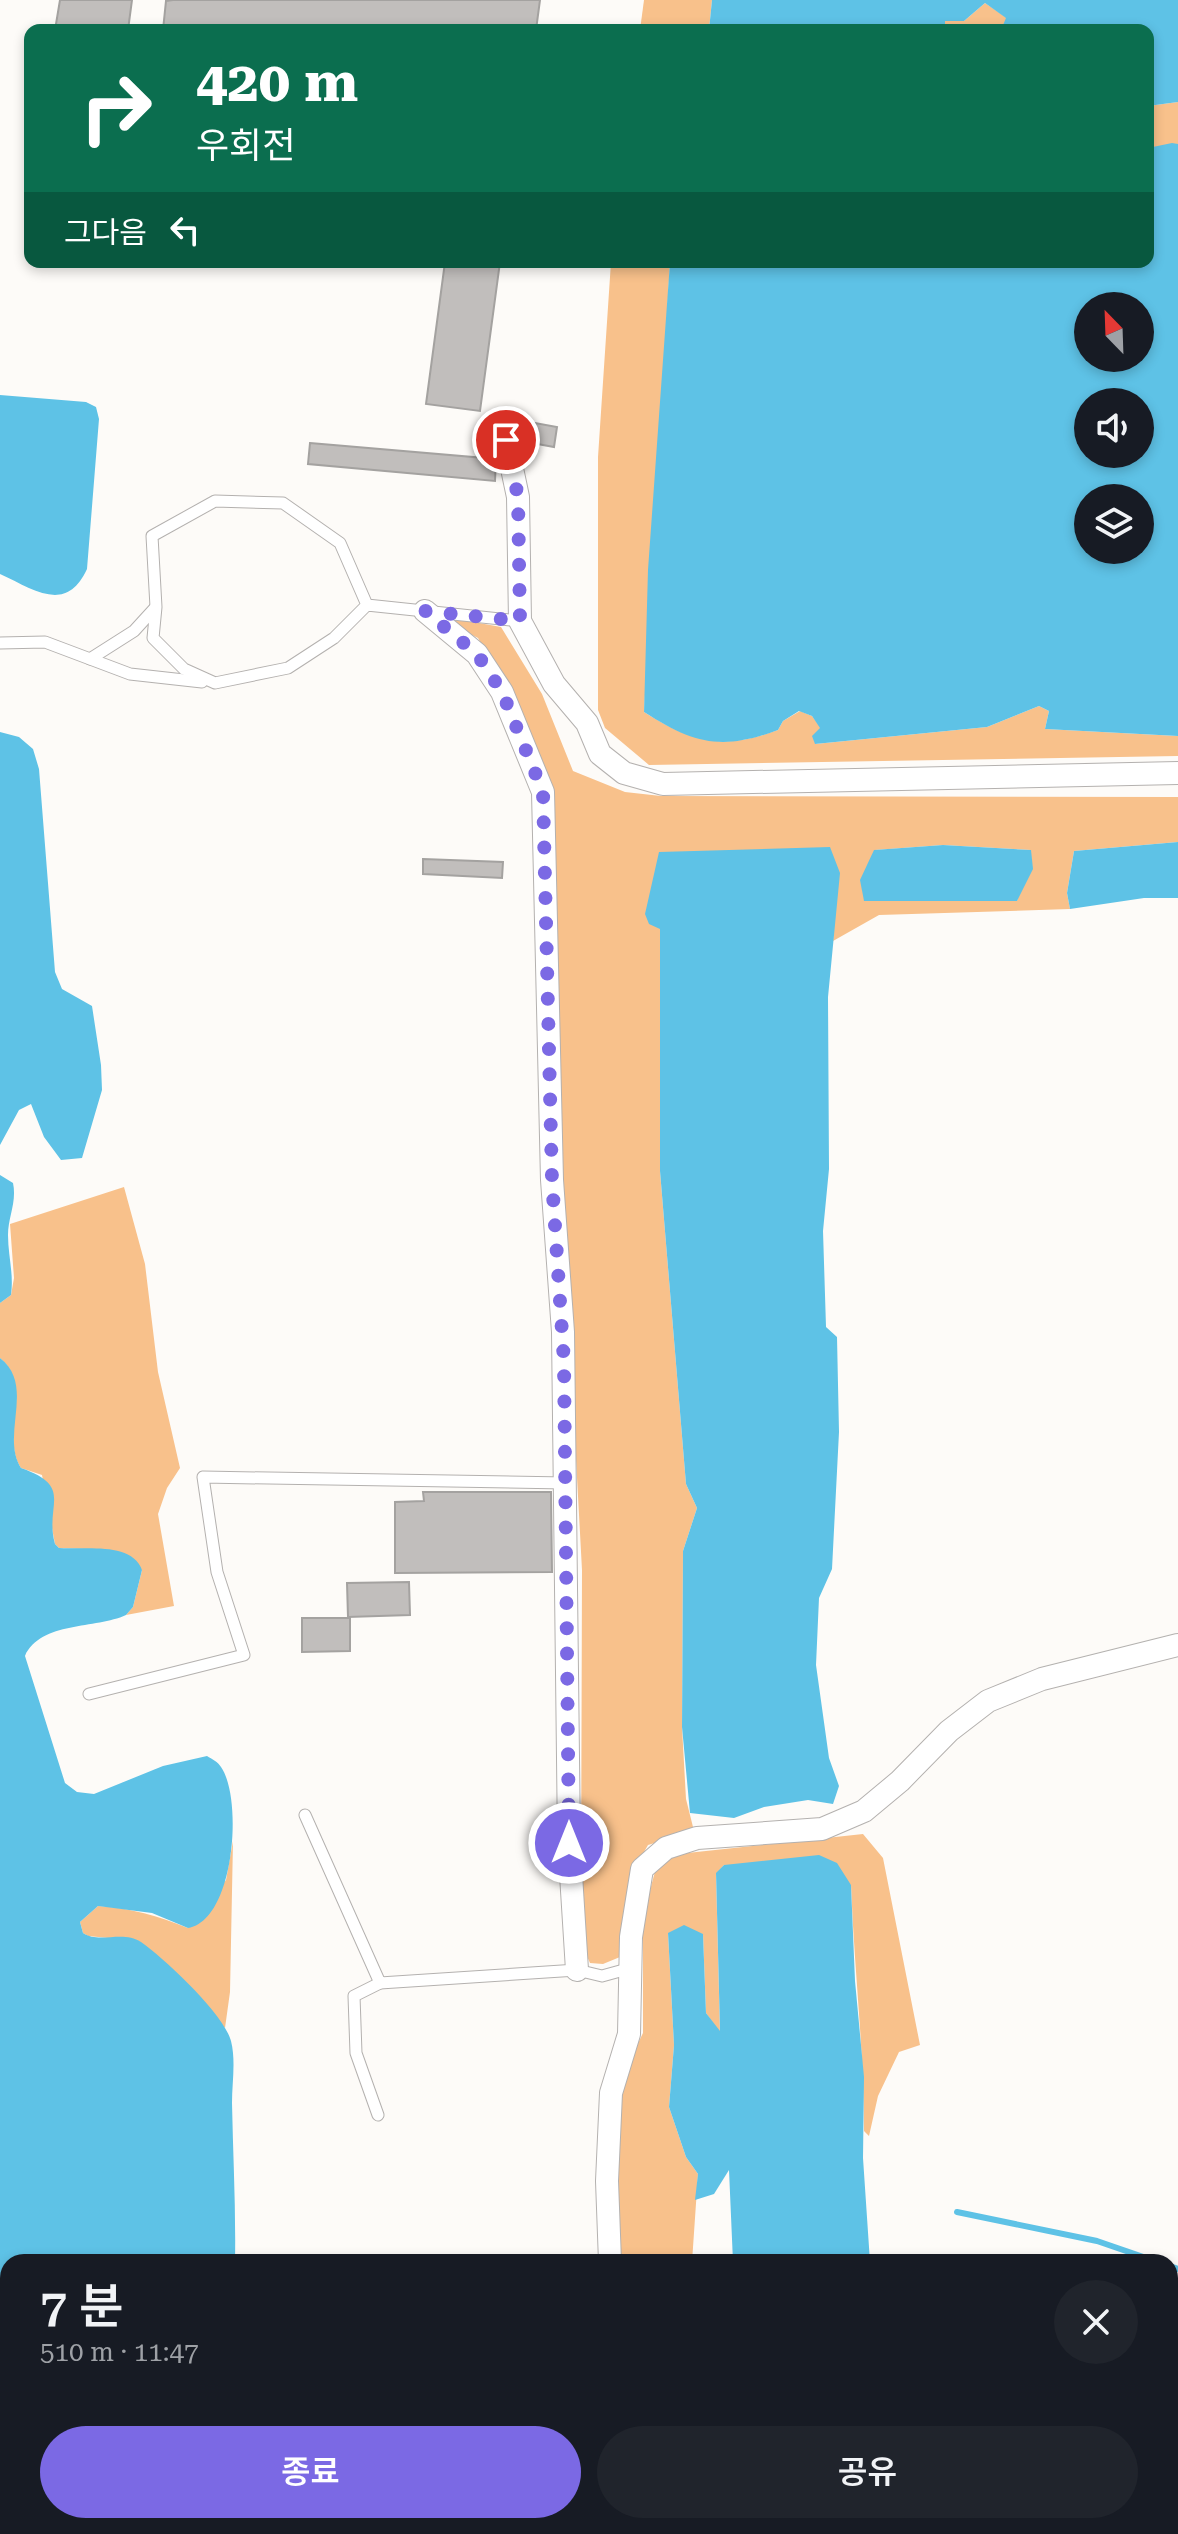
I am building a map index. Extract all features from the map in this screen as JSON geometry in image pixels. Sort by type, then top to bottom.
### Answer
[{"type":"street","points":[[506,440],[518,497],[520,621],[554,684],[587,723],[600,754],[624,773],[663,784],[1178,773]]},
{"type":"street","points":[[425,611],[477,654],[486,666],[502,692],[543,792],[552,1180],[563,1332],[569,1843],[577,1970]]},
{"type":"street","points":[[610,2254],[607,2181],[611,2093],[629,2034],[631,1937],[642,1869],[666,1848],[697,1838],[822,1829],[864,1811],[900,1781],[949,1731],[988,1701],[1042,1679],[1178,1645]]},
{"type":"lane","points":[[215,683],[184,669],[153,638],[156,607],[152,536],[215,501],[283,503],[340,543],[367,605]]},
{"type":"lane","points":[[367,605],[520,621]]},
{"type":"lane","points":[[0,643],[45,642],[130,674],[215,683],[288,668],[334,638],[367,605]]},
{"type":"lane","points":[[90,659],[134,631],[156,607]]},
{"type":"lane","points":[[89,1694],[244,1655],[217,1572],[203,1477],[566,1483]]},
{"type":"lane","points":[[305,1815],[380,1983]]},
{"type":"lane","points":[[378,2115],[356,2053],[354,1996],[380,1983],[577,1970],[602,1976],[631,1968]]},
{"type":"shaded area","points":[[644,0],[712,0],[710,24],[641,24]]},
{"type":"shaded area","points":[[985,3],[1007,18],[1004,24],[945,24],[945,20],[964,21]]},
{"type":"shaded area","points":[[1178,102],[1178,144],[1154,147],[1154,105]]},
{"type":"shaded area","points":[[611,268],[670,268],[644,712],[678,731],[709,740],[741,740],[778,730],[783,721],[800,711],[812,716],[821,728],[815,744],[987,727],[1039,706],[1049,711],[1045,729],[1178,736],[1178,756],[649,765],[605,728],[598,710],[598,457]]},
{"type":"shaded area","points":[[446,617],[501,627],[542,694],[573,771],[625,792],[661,796],[1178,797],[1178,842],[1074,851],[1067,893],[1070,909],[879,915],[833,941],[835,909],[660,928],[660,1171],[686,1484],[697,1508],[683,1551],[682,1727],[686,1799],[694,1831],[648,1845],[629,1878],[620,1957],[603,1964],[590,1963],[585,1952],[581,1891],[582,1570],[564,1236],[553,808],[520,714],[478,638],[448,623]],"holes":[[[943,845],[1031,850],[1017,901],[864,901],[875,850]]]},
{"type":"shaded area","points":[[124,1187],[145,1264],[158,1372],[180,1468],[167,1488],[158,1514],[174,1606],[126,1615],[133,1607],[142,1570],[110,1550],[59,1548],[55,1544],[42,1475],[21,1468],[15,1455],[14,1382],[10,1369],[0,1358],[0,1303],[11,1295],[14,1278],[10,1224]]},
{"type":"shaded area","points":[[863,1834],[883,1858],[920,2045],[899,2052],[878,2096],[869,2136],[864,2131],[851,1885],[724,1865],[716,1874],[720,2033],[706,2013],[703,1934],[668,1933],[674,2045],[669,2107],[686,2157],[698,2174],[693,2254],[620,2254],[617,2128],[621,2078],[643,2033],[643,1916],[656,1868],[678,1854]]},
{"type":"shaded area","points":[[233,1841],[230,1992],[225,2028],[175,1974],[139,1941],[88,1936],[83,1933],[80,1922],[98,1906],[144,1913],[188,1928],[226,1880]]},
{"type":"water","points":[[712,0],[1178,0],[1178,102],[1154,105],[1154,24],[1004,24],[1006,18],[985,3],[964,21],[945,21],[945,24],[710,24]]},
{"type":"water","points":[[1178,144],[1178,736],[1045,729],[1049,711],[1039,706],[987,727],[815,744],[812,736],[820,728],[812,716],[799,711],[783,721],[778,730],[740,741],[724,742],[709,741],[678,731],[644,712],[648,570],[670,268],[1154,268],[1154,147]]},
{"type":"water","points":[[0,395],[86,402],[96,407],[99,419],[87,569],[79,583],[59,595],[37,591],[0,574]]},
{"type":"water","points":[[0,732],[19,737],[33,749],[39,769],[55,972],[62,989],[92,1006],[102,1090],[82,1158],[61,1160],[44,1137],[31,1104],[19,1110],[0,1145]]},
{"type":"water","points":[[1178,842],[1178,898],[1144,898],[1070,909],[1067,893],[1074,851]]},
{"type":"water","points":[[943,845],[1031,850],[1033,869],[1017,901],[864,901],[860,880],[874,850]]},
{"type":"water","points":[[830,847],[840,873],[828,997],[829,1169],[823,1231],[826,1327],[837,1337],[839,1432],[832,1569],[819,1598],[816,1665],[829,1758],[839,1786],[833,1804],[808,1800],[764,1807],[734,1818],[690,1813],[682,1727],[683,1551],[697,1508],[686,1484],[660,1171],[660,929],[649,924],[645,914],[659,852]]},
{"type":"water","points":[[0,1175],[13,1183],[14,1190],[8,1235],[11,1295],[0,1303]]},
{"type":"water","points":[[0,1358],[16,1382],[14,1441],[21,1468],[38,1475],[53,1490],[55,1544],[59,1548],[118,1551],[137,1561],[142,1570],[133,1607],[126,1615],[56,1631],[33,1645],[25,1656],[65,1783],[77,1792],[94,1794],[163,1766],[207,1756],[220,1765],[228,1782],[233,1829],[230,1856],[225,1882],[216,1904],[204,1920],[188,1928],[152,1913],[98,1906],[80,1922],[83,1933],[89,1936],[127,1937],[141,1942],[192,1988],[226,2030],[233,2056],[235,2254],[0,2254]]},
{"type":"water","points":[[819,1855],[837,1863],[851,1885],[855,1981],[864,2077],[863,2158],[869,2254],[733,2254],[729,2170],[714,2194],[695,2200],[698,2174],[686,2157],[669,2107],[674,2045],[668,1933],[684,1925],[703,1934],[706,2013],[720,2031],[716,1873],[724,1865]]},
{"type":"building","points":[[60,0],[132,0],[129,24],[56,24]]},
{"type":"building","points":[[540,0],[537,24],[164,24],[166,1]]},
{"type":"building","points":[[444,268],[499,268],[480,411],[426,404]]},
{"type":"building","points":[[524,421],[557,427],[554,447],[521,441]]},
{"type":"building","points":[[310,443],[496,459],[495,481],[308,464]]},
{"type":"building","points":[[423,859],[503,862],[502,878],[423,874]]},
{"type":"building","points":[[423,1492],[551,1492],[552,1572],[395,1573],[395,1502],[424,1501]]},
{"type":"building","points":[[409,1582],[410,1615],[348,1617],[347,1583]]},
{"type":"building","points":[[302,1618],[350,1618],[350,1651],[302,1652]]},
{"type":"waterway","points":[[957,2212],[1097,2241],[1135,2254]]},
{"type":"route","points":[[506,440],[518,497],[520,621],[425,611],[477,654],[502,692],[543,792],[552,1180],[564,1362],[569,1843]]}]
